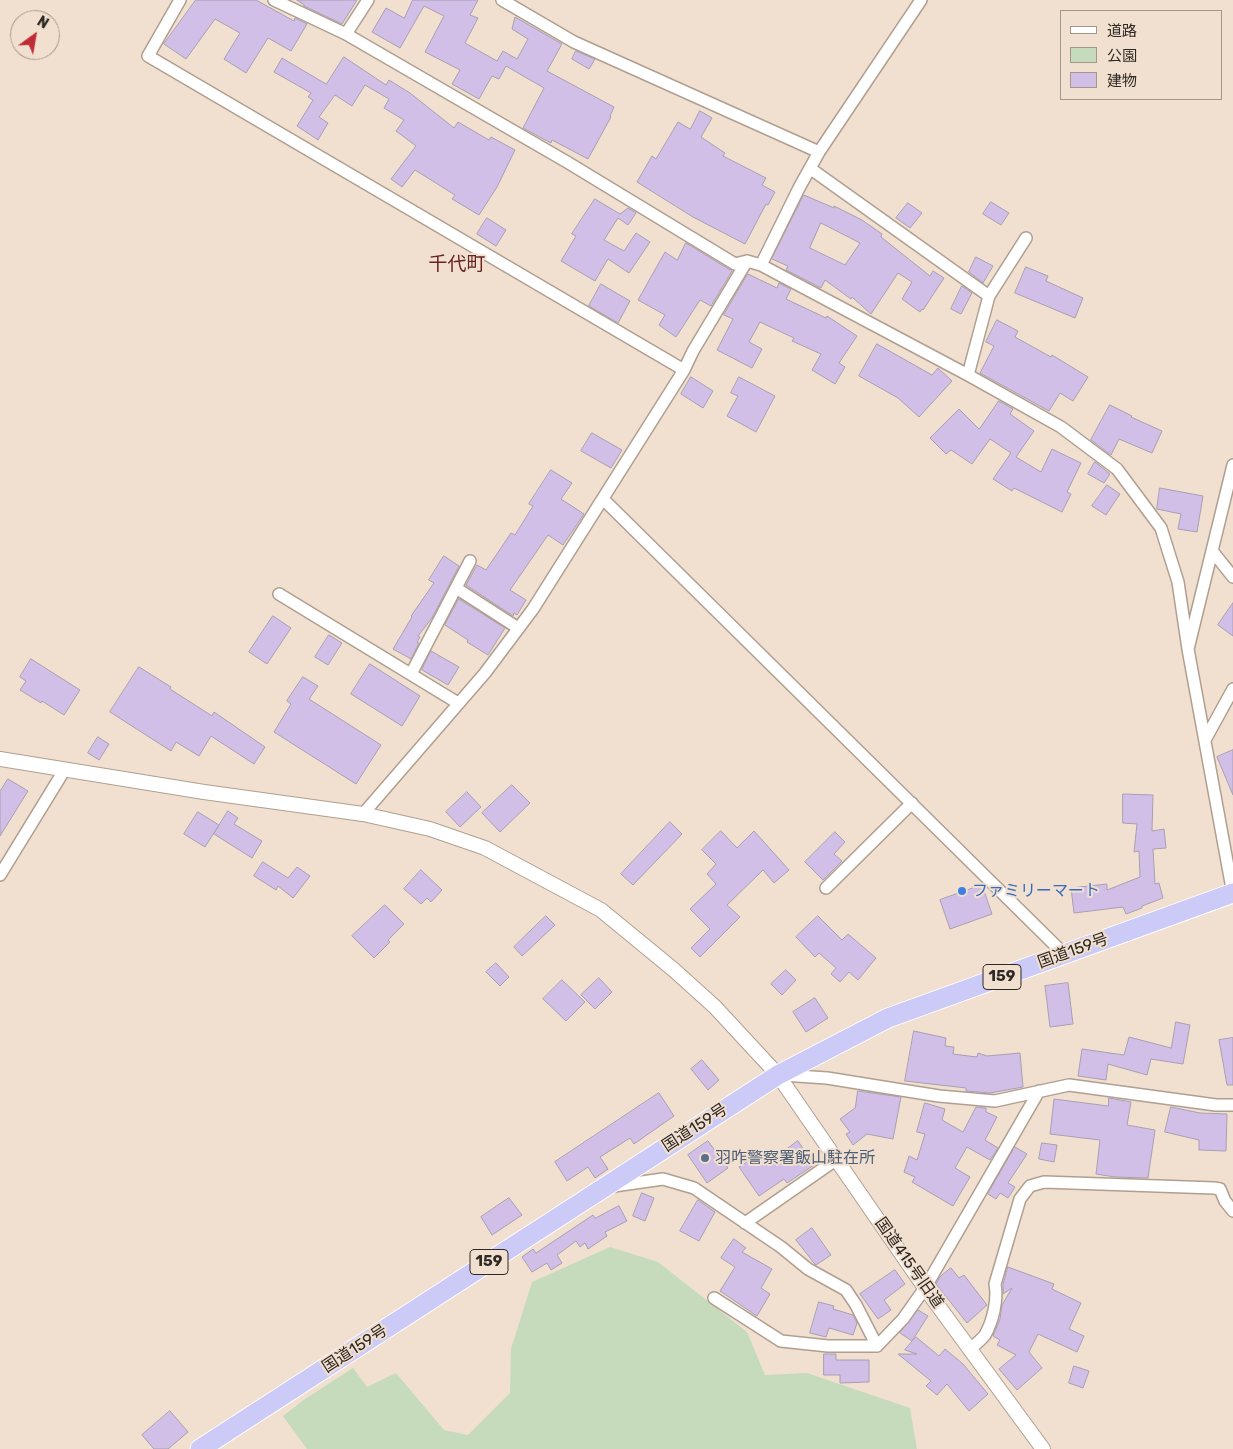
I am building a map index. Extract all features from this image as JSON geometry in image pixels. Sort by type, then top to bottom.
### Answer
[{"type":"highway","name":"国道159号","points":[[200,1449],[778,1075],[888,1018],[1233,894]]},
{"type":"street","points":[[180,0],[148,56],[684,370]]},
{"type":"street","points":[[274,0],[346,34],[567,162],[735,264],[747,261],[761,265],[968,375],[1061,427],[1117,469],[1161,528],[1178,582],[1188,649],[1233,894]]},
{"type":"street","points":[[346,34],[368,0]]},
{"type":"street","points":[[502,0],[574,42],[819,152]]},
{"type":"street","points":[[761,265],[819,152],[921,0]]},
{"type":"street","points":[[812,168],[989,296]]},
{"type":"street","points":[[968,375],[989,296],[1026,238]]},
{"type":"street","points":[[363,814],[485,673],[532,609],[684,370],[693,351],[747,261]]},
{"type":"street","points":[[1188,649],[1233,465]]},
{"type":"street","points":[[603,499],[1064,954]]},
{"type":"street","points":[[1212,552],[1233,577]]},
{"type":"street","points":[[410,674],[470,561]]},
{"type":"street","points":[[456,588],[518,628]]},
{"type":"street","points":[[279,594],[458,703]]},
{"type":"street","points":[[1205,740],[1233,689]]},
{"type":"street","name":"国道415号旧道","points":[[0,759],[204,792],[363,814],[430,829],[484,848],[600,910],[716,1007],[778,1075],[925,1288],[1043,1449]]},
{"type":"street","points":[[0,875],[65,769]]},
{"type":"street","points":[[826,888],[912,803]]},
{"type":"street","points":[[778,1075],[827,1078],[939,1096],[995,1101],[1069,1085],[1216,1105],[1233,1105]]},
{"type":"street","points":[[714,1298],[781,1341],[828,1346],[877,1346],[903,1320],[925,1288],[1039,1091]]},
{"type":"street","points":[[745,1223],[837,1159]]},
{"type":"street","points":[[604,1187],[663,1179],[694,1188],[781,1247],[808,1269],[846,1290],[877,1346]]},
{"type":"street","points":[[970,1349],[984,1335],[993,1314],[996,1294],[995,1284],[1020,1199],[1030,1186],[1044,1182],[1214,1188],[1220,1189],[1225,1201],[1233,1211]]},
{"type":"green space","points":[[610,1247],[658,1262],[747,1332],[765,1375],[807,1373],[910,1408],[917,1449],[307,1449],[283,1416],[305,1399],[353,1368],[367,1387],[396,1373],[444,1430],[468,1435],[510,1393],[511,1349],[532,1282]]},
{"type":"building","points":[[196,0],[256,0],[294,21],[295,18],[307,24],[291,51],[268,38],[246,73],[224,59],[240,33],[215,19],[186,59],[164,44]]},
{"type":"building","points":[[297,0],[357,0],[342,24],[304,6]]},
{"type":"building","points":[[413,0],[478,0],[470,15],[478,18],[465,43],[497,61],[503,51],[517,59],[528,39],[512,29],[515,17],[562,44],[547,71],[614,107],[611,117],[588,159],[552,140],[551,143],[523,128],[544,88],[506,66],[499,79],[492,76],[479,99],[452,84],[460,70],[425,52],[444,16],[424,6],[400,48],[372,32],[386,8],[404,18]]},
{"type":"building","points":[[576,51],[595,59],[589,69],[572,59]]},
{"type":"building","points":[[344,57],[386,85],[389,80],[410,93],[454,128],[458,122],[489,140],[491,137],[515,150],[497,187],[479,215],[452,199],[455,195],[415,170],[402,187],[391,179],[416,146],[396,131],[404,120],[384,108],[389,99],[365,85],[352,106],[335,95],[319,117],[328,123],[318,140],[297,126],[313,100],[308,97],[311,93],[274,72],[282,58],[326,84]]},
{"type":"building","points":[[700,111],[712,118],[701,137],[725,153],[723,156],[766,178],[762,185],[775,192],[768,205],[766,204],[745,244],[693,217],[637,182],[652,156],[656,159],[678,122],[690,129]]},
{"type":"building","points":[[804,195],[834,208],[834,206],[862,220],[882,234],[881,237],[930,276],[933,271],[944,278],[920,312],[902,299],[912,282],[898,273],[871,314],[852,297],[851,299],[825,280],[821,288],[786,270],[788,266],[772,259]],"holes":[[[821,223],[860,243],[845,265],[810,248]]]},
{"type":"building","points":[[595,199],[620,214],[628,208],[636,213],[628,225],[618,218],[604,240],[624,251],[636,233],[650,242],[629,273],[608,259],[595,281],[561,261],[576,236],[572,234]]},
{"type":"building","points":[[991,202],[1009,213],[1001,225],[983,214]]},
{"type":"building","points":[[908,203],[922,213],[910,228],[896,218]]},
{"type":"building","points":[[487,218],[506,230],[496,246],[477,234]]},
{"type":"building","points":[[686,243],[732,271],[711,306],[700,300],[676,337],[659,325],[665,315],[638,300],[665,252],[677,260]]},
{"type":"building","points":[[976,257],[993,266],[983,283],[969,272]]},
{"type":"building","points":[[1026,267],[1048,276],[1046,281],[1083,298],[1075,318],[1015,293]]},
{"type":"building","points":[[748,274],[777,288],[779,283],[791,289],[786,299],[826,318],[827,316],[857,336],[839,363],[845,367],[835,384],[812,370],[821,354],[792,341],[794,338],[760,322],[749,342],[762,349],[752,368],[717,350],[733,319],[724,315]]},
{"type":"building","points":[[601,284],[630,301],[618,323],[589,306]]},
{"type":"building","points":[[962,286],[972,293],[961,314],[951,309]]},
{"type":"building","points":[[997,320],[1018,331],[1015,337],[1051,357],[1052,355],[1088,377],[1073,401],[1060,393],[1049,411],[980,373],[994,346],[986,342]]},
{"type":"building","points":[[877,344],[932,375],[938,368],[952,381],[919,417],[898,398],[859,376]]},
{"type":"building","points":[[691,377],[713,391],[703,408],[681,394]]},
{"type":"building","points":[[739,377],[775,396],[756,432],[727,416],[738,396],[731,393]]},
{"type":"building","points":[[999,401],[1013,409],[1010,414],[1034,431],[1016,457],[1041,472],[1052,449],[1081,463],[1067,492],[1071,494],[1062,512],[1014,488],[1012,491],[993,479],[1011,453],[990,439],[972,464],[951,450],[946,454],[930,438],[959,409],[979,429]]},
{"type":"building","points":[[1110,405],[1162,431],[1152,453],[1119,439],[1111,455],[1091,440]]},
{"type":"building","points":[[592,433],[622,450],[611,468],[581,451]]},
{"type":"building","points":[[1095,462],[1110,474],[1104,483],[1088,474]]},
{"type":"building","points":[[551,470],[572,483],[561,499],[584,514],[563,545],[548,535],[510,590],[526,600],[517,615],[514,613],[513,616],[466,585],[477,565],[486,570],[511,533],[515,535],[533,506],[529,504]]},
{"type":"building","points":[[1107,485],[1120,494],[1106,515],[1092,506]]},
{"type":"building","points":[[1160,488],[1203,496],[1197,532],[1178,529],[1181,514],[1157,509]]},
{"type":"building","points":[[444,556],[459,566],[432,618],[418,636],[420,637],[417,642],[419,643],[411,659],[393,649],[411,616],[434,583],[429,580]]},
{"type":"building","points":[[459,599],[505,628],[488,655],[445,625]]},
{"type":"building","points":[[1233,603],[1233,636],[1218,625]]},
{"type":"building","points":[[273,616],[291,628],[267,664],[249,652]]},
{"type":"building","points":[[329,635],[342,643],[328,665],[315,657]]},
{"type":"building","points":[[431,651],[459,667],[448,685],[422,670]]},
{"type":"building","points":[[31,659],[80,690],[64,715],[20,690],[26,681],[20,677]]},
{"type":"building","points":[[370,664],[420,696],[402,726],[351,694]]},
{"type":"building","points":[[139,667],[212,716],[214,712],[265,747],[254,764],[211,736],[199,756],[176,742],[171,751],[110,712]]},
{"type":"building","points":[[303,677],[318,686],[309,699],[381,745],[356,784],[274,732],[291,704],[287,701]]},
{"type":"building","points":[[98,737],[109,744],[99,760],[88,753]]},
{"type":"building","points":[[1233,750],[1233,795],[1217,757]]},
{"type":"building","points":[[8,779],[28,791],[0,836],[0,792]]},
{"type":"building","points":[[512,785],[530,803],[500,832],[482,813]]},
{"type":"building","points":[[467,792],[481,807],[460,827],[446,812]]},
{"type":"building","points":[[1123,794],[1153,795],[1152,831],[1164,829],[1166,848],[1153,849],[1155,884],[1159,883],[1163,898],[1126,914],[1123,907],[1074,913],[1071,888],[1107,884],[1107,890],[1140,877],[1139,851],[1134,852],[1137,824],[1123,823]]},
{"type":"building","points":[[228,811],[238,818],[234,824],[262,841],[252,858],[214,834]]},
{"type":"building","points":[[198,812],[219,825],[205,847],[184,834]]},
{"type":"building","points":[[670,822],[682,834],[633,885],[621,874]]},
{"type":"building","points":[[721,831],[737,848],[754,831],[789,870],[774,883],[763,870],[727,905],[740,917],[700,957],[691,948],[710,929],[690,909],[716,884],[707,874],[716,864],[702,850]]},
{"type":"building","points":[[835,832],[845,842],[834,854],[842,861],[823,880],[805,862]]},
{"type":"building","points":[[263,862],[288,878],[297,867],[310,876],[293,898],[278,886],[276,890],[254,876]]},
{"type":"building","points":[[421,870],[442,890],[431,902],[427,898],[421,904],[404,889]]},
{"type":"building","points":[[982,885],[992,914],[950,929],[940,900]]},
{"type":"building","points":[[385,905],[404,924],[374,958],[352,936]]},
{"type":"building","points":[[546,916],[555,925],[522,956],[514,947]]},
{"type":"building","points":[[818,916],[842,940],[848,934],[876,958],[858,980],[849,972],[840,982],[831,974],[836,968],[819,953],[815,957],[796,937]]},
{"type":"building","points":[[496,963],[509,977],[500,986],[486,972]]},
{"type":"building","points":[[786,970],[796,980],[782,995],[771,984]]},
{"type":"building","points":[[599,978],[612,992],[595,1009],[581,995]]},
{"type":"building","points":[[562,980],[585,1002],[566,1021],[543,999]]},
{"type":"building","points":[[1068,983],[1073,1024],[1050,1027],[1045,986]]},
{"type":"building","points":[[815,998],[828,1018],[806,1032],[793,1012]]},
{"type":"building","points":[[1176,1022],[1190,1025],[1183,1064],[1151,1059],[1147,1075],[1108,1064],[1106,1080],[1078,1076],[1082,1049],[1124,1055],[1129,1037],[1171,1048]]},
{"type":"building","points":[[914,1031],[946,1038],[945,1046],[954,1047],[953,1054],[977,1057],[978,1053],[987,1056],[1020,1053],[1023,1087],[990,1093],[966,1091],[966,1088],[905,1081]]},
{"type":"building","points":[[1233,1038],[1233,1085],[1227,1085],[1219,1040]]},
{"type":"building","points":[[702,1060],[719,1080],[708,1090],[691,1069]]},
{"type":"building","points":[[858,1091],[901,1097],[893,1139],[867,1134],[853,1145],[846,1134],[850,1132],[840,1119],[855,1108]]},
{"type":"building","points":[[659,1093],[674,1116],[634,1144],[630,1138],[600,1157],[608,1169],[595,1178],[588,1167],[567,1181],[555,1162]]},
{"type":"building","points":[[1109,1098],[1131,1102],[1127,1125],[1155,1130],[1148,1178],[1115,1177],[1096,1174],[1100,1140],[1050,1134],[1054,1099],[1108,1106]]},
{"type":"building","points":[[925,1103],[945,1109],[942,1120],[963,1132],[976,1107],[986,1108],[986,1112],[997,1117],[985,1140],[998,1148],[990,1160],[967,1147],[955,1168],[970,1177],[953,1206],[912,1182],[915,1177],[904,1172],[909,1156],[917,1160],[925,1134],[917,1132]]},
{"type":"building","points":[[1171,1107],[1200,1113],[1227,1114],[1226,1151],[1199,1150],[1199,1140],[1165,1132]]},
{"type":"building","points":[[708,1141],[728,1168],[707,1183],[688,1155]]},
{"type":"building","points":[[798,1141],[814,1165],[787,1183],[784,1179],[759,1196],[739,1167],[760,1153],[767,1163]]},
{"type":"building","points":[[1042,1143],[1057,1145],[1054,1162],[1039,1159]]},
{"type":"building","points":[[1015,1147],[1027,1154],[1008,1183],[1015,1187],[1008,1198],[1000,1193],[996,1199],[988,1194]]},
{"type":"building","points":[[642,1193],[654,1198],[645,1221],[633,1216]]},
{"type":"building","points":[[509,1198],[522,1215],[492,1235],[481,1217]]},
{"type":"building","points":[[698,1200],[715,1212],[699,1241],[680,1231]]},
{"type":"building","points":[[619,1206],[627,1221],[605,1232],[607,1236],[588,1249],[585,1243],[580,1247],[576,1241],[557,1255],[562,1263],[551,1270],[547,1263],[532,1272],[522,1257],[533,1249],[536,1253],[593,1215],[595,1218]]},
{"type":"building","points":[[812,1228],[831,1255],[816,1265],[796,1240]]},
{"type":"building","points":[[734,1239],[746,1248],[742,1252],[772,1269],[761,1288],[770,1294],[757,1316],[720,1291],[735,1267],[721,1258]]},
{"type":"building","points":[[1008,1267],[1054,1284],[1052,1289],[1081,1303],[1069,1329],[1084,1336],[1077,1352],[1038,1334],[1029,1352],[1042,1368],[1017,1390],[999,1369],[1016,1355],[997,1345],[1000,1340],[993,1336],[1000,1319],[1002,1305],[1012,1288],[1003,1294],[1003,1285]]},
{"type":"building","points":[[951,1268],[959,1278],[964,1275],[987,1305],[967,1323],[936,1284],[940,1277]]},
{"type":"building","points":[[895,1270],[905,1284],[884,1300],[891,1310],[878,1319],[860,1294]]},
{"type":"building","points":[[819,1302],[834,1306],[833,1309],[853,1315],[857,1323],[853,1335],[829,1328],[826,1337],[810,1333]]},
{"type":"building","points":[[918,1310],[928,1316],[912,1341],[900,1333]]},
{"type":"building","points":[[916,1337],[939,1356],[945,1349],[963,1364],[988,1394],[969,1411],[947,1384],[937,1395],[926,1386],[931,1381],[898,1354],[917,1354],[905,1350]]},
{"type":"building","points":[[824,1354],[836,1354],[836,1360],[869,1360],[869,1382],[840,1383],[840,1375],[824,1375]]},
{"type":"building","points":[[1074,1366],[1089,1371],[1083,1388],[1069,1383]]},
{"type":"building","points":[[170,1411],[188,1432],[168,1449],[154,1449],[142,1435]]},
{"type":"place","name":"ファミリーマート","points":[[962,891]]},
{"type":"place","name":"羽咋警察署飯山駐在所","points":[[705,1158]]},
{"type":"district","name":"千代町","points":[[457,265]]}]
